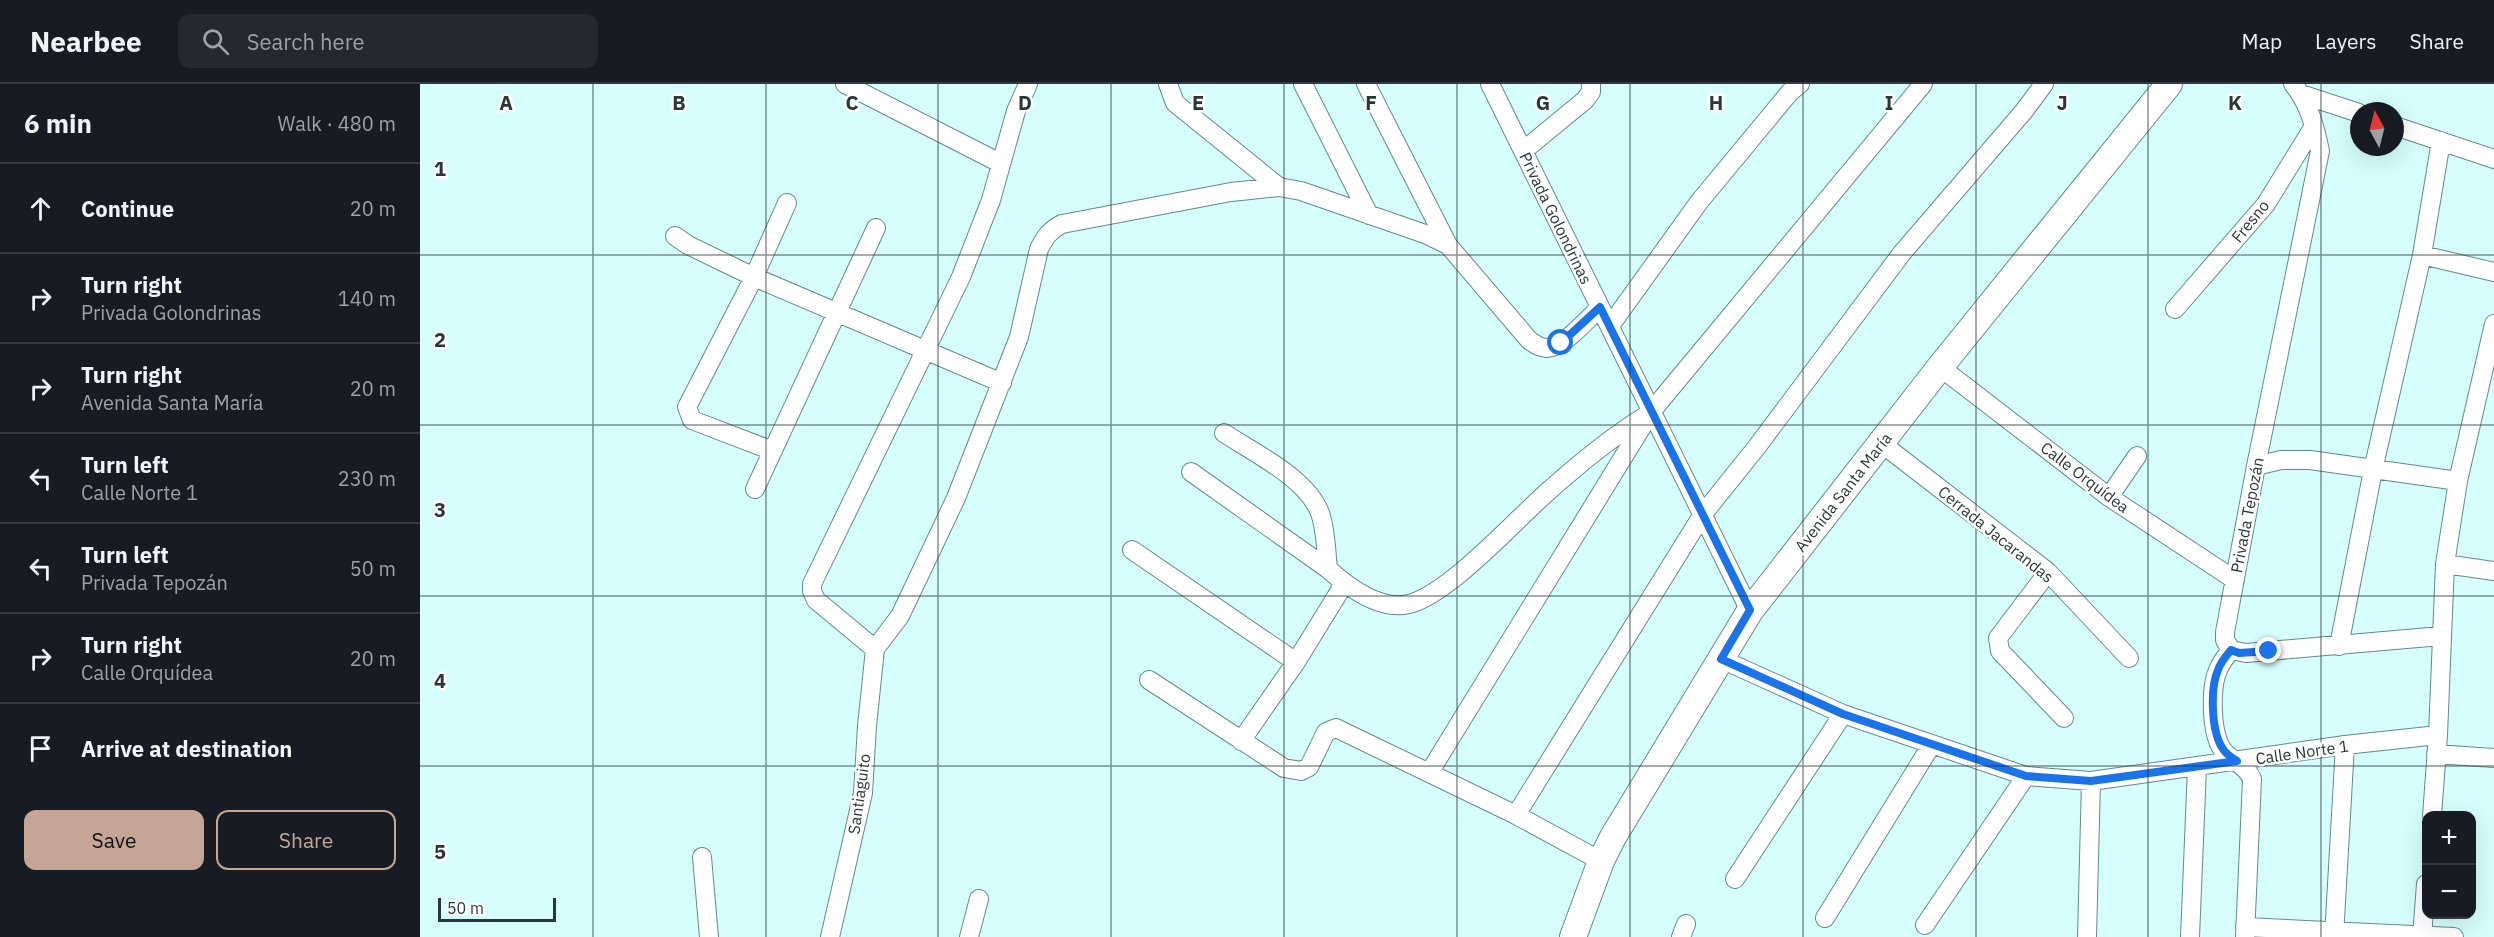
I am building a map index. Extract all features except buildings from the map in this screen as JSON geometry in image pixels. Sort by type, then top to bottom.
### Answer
[{"type":"main road","name":"Avenida Santa María","points":[[1573,937],[1601,861],[1613,837],[1750,610],[1940,367],[2169,84]]},
{"type":"street","points":[[845,84],[1000,163]]},
{"type":"street","points":[[1028,84],[1016,111],[991,200],[961,277],[814,575],[812,591],[816,600],[875,649],[900,616],[951,509],[1019,337],[1039,249],[1052,229],[1062,224],[1095,216],[1231,192],[1279,187],[1301,191],[1448,244]]},
{"type":"street","points":[[1168,84],[1175,103],[1279,187]]},
{"type":"street","points":[[1303,84],[1369,215]]},
{"type":"street","points":[[1366,84],[1448,244],[1530,340],[1538,346],[1552,347],[1561,343],[1600,307]]},
{"type":"street","name":"Privada Golondrinas","points":[[1490,84],[1750,610]]},
{"type":"street","points":[[1523,151],[1585,100],[1591,92],[1591,84]]},
{"type":"street","points":[[1610,326],[1699,202],[1790,92],[1800,84]]},
{"type":"street","points":[[1429,773],[1651,412],[1923,84]]},
{"type":"street","points":[[1516,815],[1702,514],[1755,448],[1902,253],[2024,111],[2044,84]]},
{"type":"street","points":[[2297,89],[2350,110]]},
{"type":"street","name":"Privada Tepozán","points":[[2231,650],[2224,640],[2256,466],[2320,151],[2314,126],[2297,89]]},
{"type":"street","name":"Fresno","points":[[2175,309],[2265,204],[2314,126]]},
{"type":"street","points":[[2404,129],[2494,159]]},
{"type":"street","points":[[2338,646],[2373,470],[2422,255],[2441,141]]},
{"type":"street","points":[[772,451],[692,420],[687,407],[754,277],[787,203]]},
{"type":"street","points":[[755,489],[876,228]]},
{"type":"street","points":[[675,236],[688,245],[754,277],[1002,383]]},
{"type":"street","points":[[2422,255],[2494,272]]},
{"type":"street","points":[[2432,811],[2445,564],[2458,481],[2494,324]]},
{"type":"street","name":"Calle Orquídea","points":[[1940,367],[2109,497],[2235,580]]},
{"type":"street","points":[[1191,472],[1328,569],[1344,584],[1385,603],[1408,604],[1428,597],[1448,582],[1545,494],[1619,433],[1651,412]]},
{"type":"street","points":[[1224,433],[1300,484],[1313,497],[1321,515],[1328,569]]},
{"type":"street","name":"Cerrada Jacarandas","points":[[1881,443],[2048,572],[2129,658]]},
{"type":"street","points":[[2109,497],[2137,456]]},
{"type":"street","points":[[2256,466],[2281,460],[2310,460],[2458,481]]},
{"type":"street","points":[[1132,550],[1296,662]]},
{"type":"street","points":[[2445,564],[2494,571]]},
{"type":"street","points":[[2048,572],[1998,638],[1998,644],[2000,651],[2064,718]]},
{"type":"street","points":[[1241,741],[1296,662],[1344,584]]},
{"type":"street","points":[[2441,636],[2246,653],[2231,650],[2218,669],[2214,682],[2212,709],[2222,748],[2249,771],[2252,779],[2245,932],[2454,937]]},
{"type":"street","name":"Santiaguito","points":[[830,937],[863,793],[868,706],[875,649]]},
{"type":"street","name":"Calle Norte 1","points":[[1721,659],[1843,714],[2026,776],[2091,781],[2345,745],[2438,735]]},
{"type":"street","points":[[1149,680],[1284,768],[1301,771],[1309,767],[1326,732],[1336,728],[1516,815],[1601,861]]},
{"type":"street","points":[[1735,879],[1843,714]]},
{"type":"street","points":[[1826,918],[1932,744]]},
{"type":"street","points":[[2334,933],[2345,745]]},
{"type":"street","points":[[2436,754],[2494,758]]},
{"type":"street","points":[[2190,937],[2197,766]]},
{"type":"street","points":[[1925,925],[2026,776]]},
{"type":"street","points":[[2087,937],[2091,781]]},
{"type":"street","points":[[702,856],[709,937]]},
{"type":"street","points":[[969,937],[979,899]]},
{"type":"street","points":[[2423,936],[2424,919]]},
{"type":"route","points":[[1561,343],[1600,307],[1750,610],[1721,659],[1843,714],[2026,776],[2091,781],[2237,761],[2222,748],[2217,735],[2212,709],[2214,682],[2218,669],[2231,650],[2239,653],[2269,651]]}]
